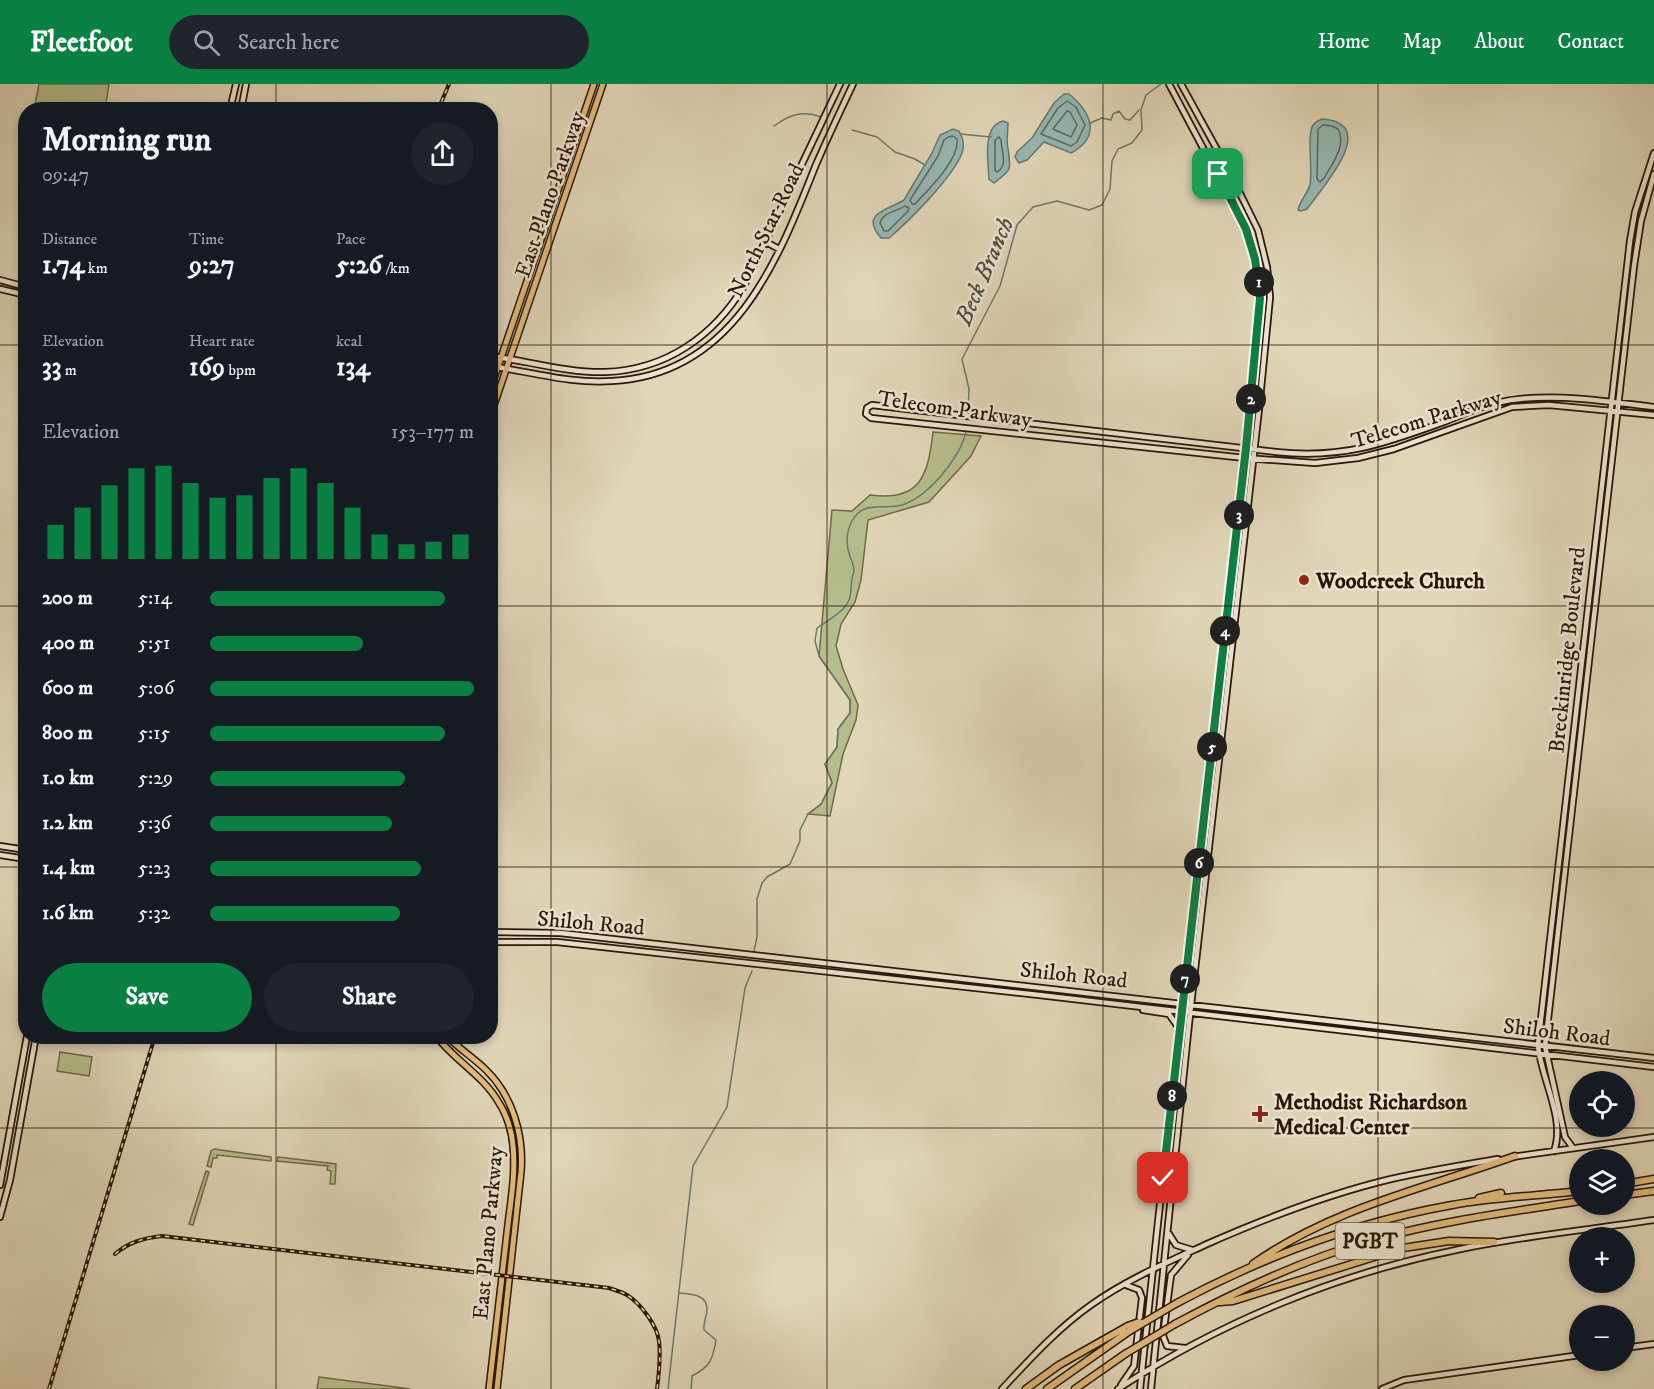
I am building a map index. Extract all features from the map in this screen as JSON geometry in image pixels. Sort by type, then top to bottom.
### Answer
[{"type":"highway","points":[[1244,1270],[1279,1245],[1349,1212],[1515,1156]]},
{"type":"highway","points":[[1635,1182],[1654,1179]]},
{"type":"highway","points":[[1635,1194],[1654,1191]]},
{"type":"highway","name":"PGBT","points":[[1128,1329],[1244,1270],[1343,1232],[1455,1204],[1569,1192]]},
{"type":"highway","points":[[1455,1204],[1501,1193]]},
{"type":"highway","name":"PGBT","points":[[1075,1389],[1175,1323],[1290,1269],[1371,1240],[1464,1219],[1569,1203]]},
{"type":"highway","points":[[1216,1302],[1233,1301],[1403,1248],[1449,1241],[1494,1242]]},
{"type":"highway","points":[[1026,1389],[1059,1365],[1128,1329]]},
{"type":"highway","points":[[1047,1389],[1128,1329]]},
{"type":"main road","points":[[232,102],[236,84]]},
{"type":"main road","points":[[243,102],[246,84]]},
{"type":"main road","name":"East Plano Parkway","points":[[498,368],[594,84]]},
{"type":"main road","name":"East Plano Parkway","points":[[498,394],[603,84]]},
{"type":"main road","name":"North Star Road","points":[[498,357],[596,372],[620,371],[664,359],[701,338],[714,327],[735,302],[840,84]]},
{"type":"main road","name":"North Star Road","points":[[498,368],[596,382],[628,380],[661,371],[705,348],[722,335],[739,317],[764,280],[796,215],[853,84]]},
{"type":"main road","points":[[1151,1389],[1190,1014],[1269,314],[1269,281],[1264,253],[1250,212],[1181,84]]},
{"type":"main road","points":[[1140,1389],[1245,458],[1260,298],[1255,259],[1246,229],[1170,86]]},
{"type":"main road","points":[[808,153],[818,160]]},
{"type":"main road","name":"Breckinridge Boulevard","points":[[1572,1148],[1565,1137],[1555,1107],[1538,1045],[1632,226],[1642,184],[1654,153]]},
{"type":"main road","points":[[806,158],[818,160]]},
{"type":"main road","name":"Breckinridge Boulevard","points":[[1554,1151],[1558,1135],[1545,1046],[1637,240],[1654,174]]},
{"type":"main road","points":[[765,242],[779,249]]},
{"type":"main road","points":[[0,280],[18,285]]},
{"type":"main road","points":[[0,289],[18,293]]},
{"type":"main road","points":[[521,301],[529,304]]},
{"type":"main road","points":[[596,372],[596,382]]},
{"type":"main road","name":"Telecom Parkway","points":[[1654,407],[1551,397],[1527,397],[1494,403],[1392,441],[1353,451],[1315,455],[872,405],[865,411],[871,418],[1253,459],[1315,463],[1358,458],[1394,449],[1512,407],[1549,405],[1654,415]]},
{"type":"main road","points":[[1598,509],[1606,509]]},
{"type":"main road","points":[[1228,608],[1236,608]]},
{"type":"main road","points":[[1586,619],[1593,620]]},
{"type":"main road","points":[[1576,714],[1582,715]]},
{"type":"main road","points":[[18,849],[3,847],[1,855],[18,858]]},
{"type":"main road","points":[[1199,859],[1208,860]]},
{"type":"main road","name":"Shiloh Road","points":[[498,932],[553,932],[1654,1058]]},
{"type":"main road","points":[[616,950],[617,940]]},
{"type":"main road","name":"Shiloh Road","points":[[498,942],[546,942],[717,960],[1654,1067]]},
{"type":"main road","points":[[717,952],[717,960]]},
{"type":"main road","points":[[906,981],[907,972]]},
{"type":"main road","points":[[1109,1003],[1110,994]]},
{"type":"main road","points":[[1130,1006],[1134,1009],[1169,1014],[1178,1025],[1179,1031]]},
{"type":"main road","points":[[1253,1020],[1254,1012]]},
{"type":"main road","points":[[1356,1033],[1359,1025]]},
{"type":"main road","points":[[0,1185],[26,1044]]},
{"type":"main road","points":[[0,1217],[15,1153],[35,1044]]},
{"type":"main road","name":"East Plano Parkway","points":[[441,1044],[483,1081],[502,1109],[513,1144],[514,1161],[489,1389]]},
{"type":"main road","name":"East Plano Parkway","points":[[454,1044],[487,1071],[496,1082],[510,1105],[519,1133],[522,1155],[497,1389]]},
{"type":"main road","points":[[1637,1065],[1638,1057]]},
{"type":"main road","points":[[1174,1080],[1182,1088]]},
{"type":"main road","points":[[502,1109],[510,1105]]},
{"type":"main road","points":[[1171,1107],[1176,1109],[1179,1118]]},
{"type":"main road","points":[[1002,1389],[1046,1342],[1092,1304],[1164,1264],[1268,1219],[1354,1190],[1429,1171],[1515,1156],[1654,1137]]},
{"type":"main road","points":[[6,1152],[15,1153]]},
{"type":"main road","points":[[1118,1389],[1154,1365],[1229,1326],[1334,1283],[1431,1255],[1494,1242],[1654,1220]]},
{"type":"main road","points":[[1168,1230],[1173,1242],[1192,1251]]},
{"type":"main road","points":[[1186,1348],[1167,1346],[1163,1336],[1171,1275],[1192,1251]]},
{"type":"main road","points":[[1118,1389],[1134,1366],[1142,1298],[1139,1290],[1125,1284]]},
{"type":"main road","points":[[501,1288],[509,1289]]},
{"type":"main road","points":[[495,1338],[503,1339]]},
{"type":"main road","points":[[1635,1347],[1654,1344]]},
{"type":"main road","points":[[1382,1389],[1404,1380],[1569,1357]]},
{"type":"green space","points":[[39,84],[109,84],[106,102],[35,102]]},
{"type":"green space","points":[[933,432],[981,436],[971,456],[929,502],[868,520],[861,580],[855,602],[841,624],[836,646],[858,705],[856,720],[843,754],[830,816],[808,814],[821,804],[832,783],[825,764],[837,747],[838,729],[850,713],[850,700],[819,656],[832,510],[852,511],[870,495],[901,494],[911,489],[924,473]]},
{"type":"green space","points":[[60,1052],[92,1057],[89,1076],[57,1071]]},
{"type":"green space","points":[[214,1149],[271,1157],[271,1161],[217,1155],[217,1158],[213,1158],[211,1167],[207,1166],[211,1151]]},
{"type":"green space","points":[[278,1157],[336,1164],[335,1184],[330,1184],[331,1171],[327,1170],[328,1166],[277,1161]]},
{"type":"green space","points":[[206,1171],[209,1172],[193,1225],[189,1224]]},
{"type":"green space","points":[[319,1377],[403,1388],[410,1389],[317,1389]]},
{"type":"water","points":[[1064,94],[1069,94],[1083,108],[1090,124],[1087,139],[1071,153],[1044,142],[1027,160],[1019,163],[1015,157],[1017,152],[1032,138],[1054,103]]},
{"type":"water","points":[[1322,119],[1339,123],[1347,132],[1347,144],[1334,173],[1307,209],[1301,211],[1298,210],[1299,206],[1310,184],[1310,135],[1315,123]]},
{"type":"water","points":[[1003,121],[1008,123],[1007,143],[1010,166],[1007,172],[994,183],[989,179],[987,154],[989,137],[996,124]]},
{"type":"water","points":[[953,129],[959,131],[962,136],[963,150],[950,174],[908,221],[889,238],[881,238],[875,230],[874,218],[878,213],[904,200],[940,135]]},
{"type":"waterway","name":"Beck Branch","points":[[968,414],[969,389],[962,359],[1000,286],[1017,225],[1033,207],[1057,201],[1089,210],[1102,205],[1110,189],[1112,161],[1118,149],[1132,143],[1142,130],[1141,110],[1146,95],[1161,84]]},
{"type":"waterway","points":[[1090,123],[1102,118],[1111,120],[1113,114],[1119,111],[1125,119],[1130,120],[1139,110]]},
{"type":"waterway","points":[[774,126],[796,115],[808,114],[821,117]]},
{"type":"waterway","points":[[852,130],[877,137],[895,152],[925,165]]},
{"type":"waterway","points":[[960,134],[991,137]]},
{"type":"waterway","name":"Beck Branch","points":[[754,951],[757,937],[757,899],[762,883],[767,877],[790,864],[800,841],[800,830],[808,814],[821,804],[832,782],[825,764],[837,747],[838,729],[850,713],[850,700],[819,656],[815,641],[817,628],[840,612],[850,598],[854,570],[847,543],[850,525],[856,515],[867,508],[897,506],[908,503],[919,496],[950,465],[963,442],[966,431]]},
{"type":"waterway","points":[[668,1389],[693,1166],[727,1107],[745,988],[752,971]]},
{"type":"waterway","points":[[679,1293],[697,1296],[704,1300],[707,1309],[704,1330],[716,1340],[710,1362],[692,1376],[691,1389]]},
{"type":"railway","points":[[441,102],[449,84]]},
{"type":"railway","points":[[49,1389],[153,1044]]},
{"type":"railway","points":[[115,1254],[137,1241],[162,1236],[609,1288],[632,1299],[647,1315],[655,1328],[660,1353],[657,1389]]},
{"type":"place","name":"Woodcreek Church","points":[[1304,580]]},
{"type":"place","name":"Methodist Richardson Medical Center","points":[[1260,1114]]},
{"type":"route","points":[[1163,1178],[1246,448],[1260,298],[1255,259],[1246,229],[1218,174]]}]
